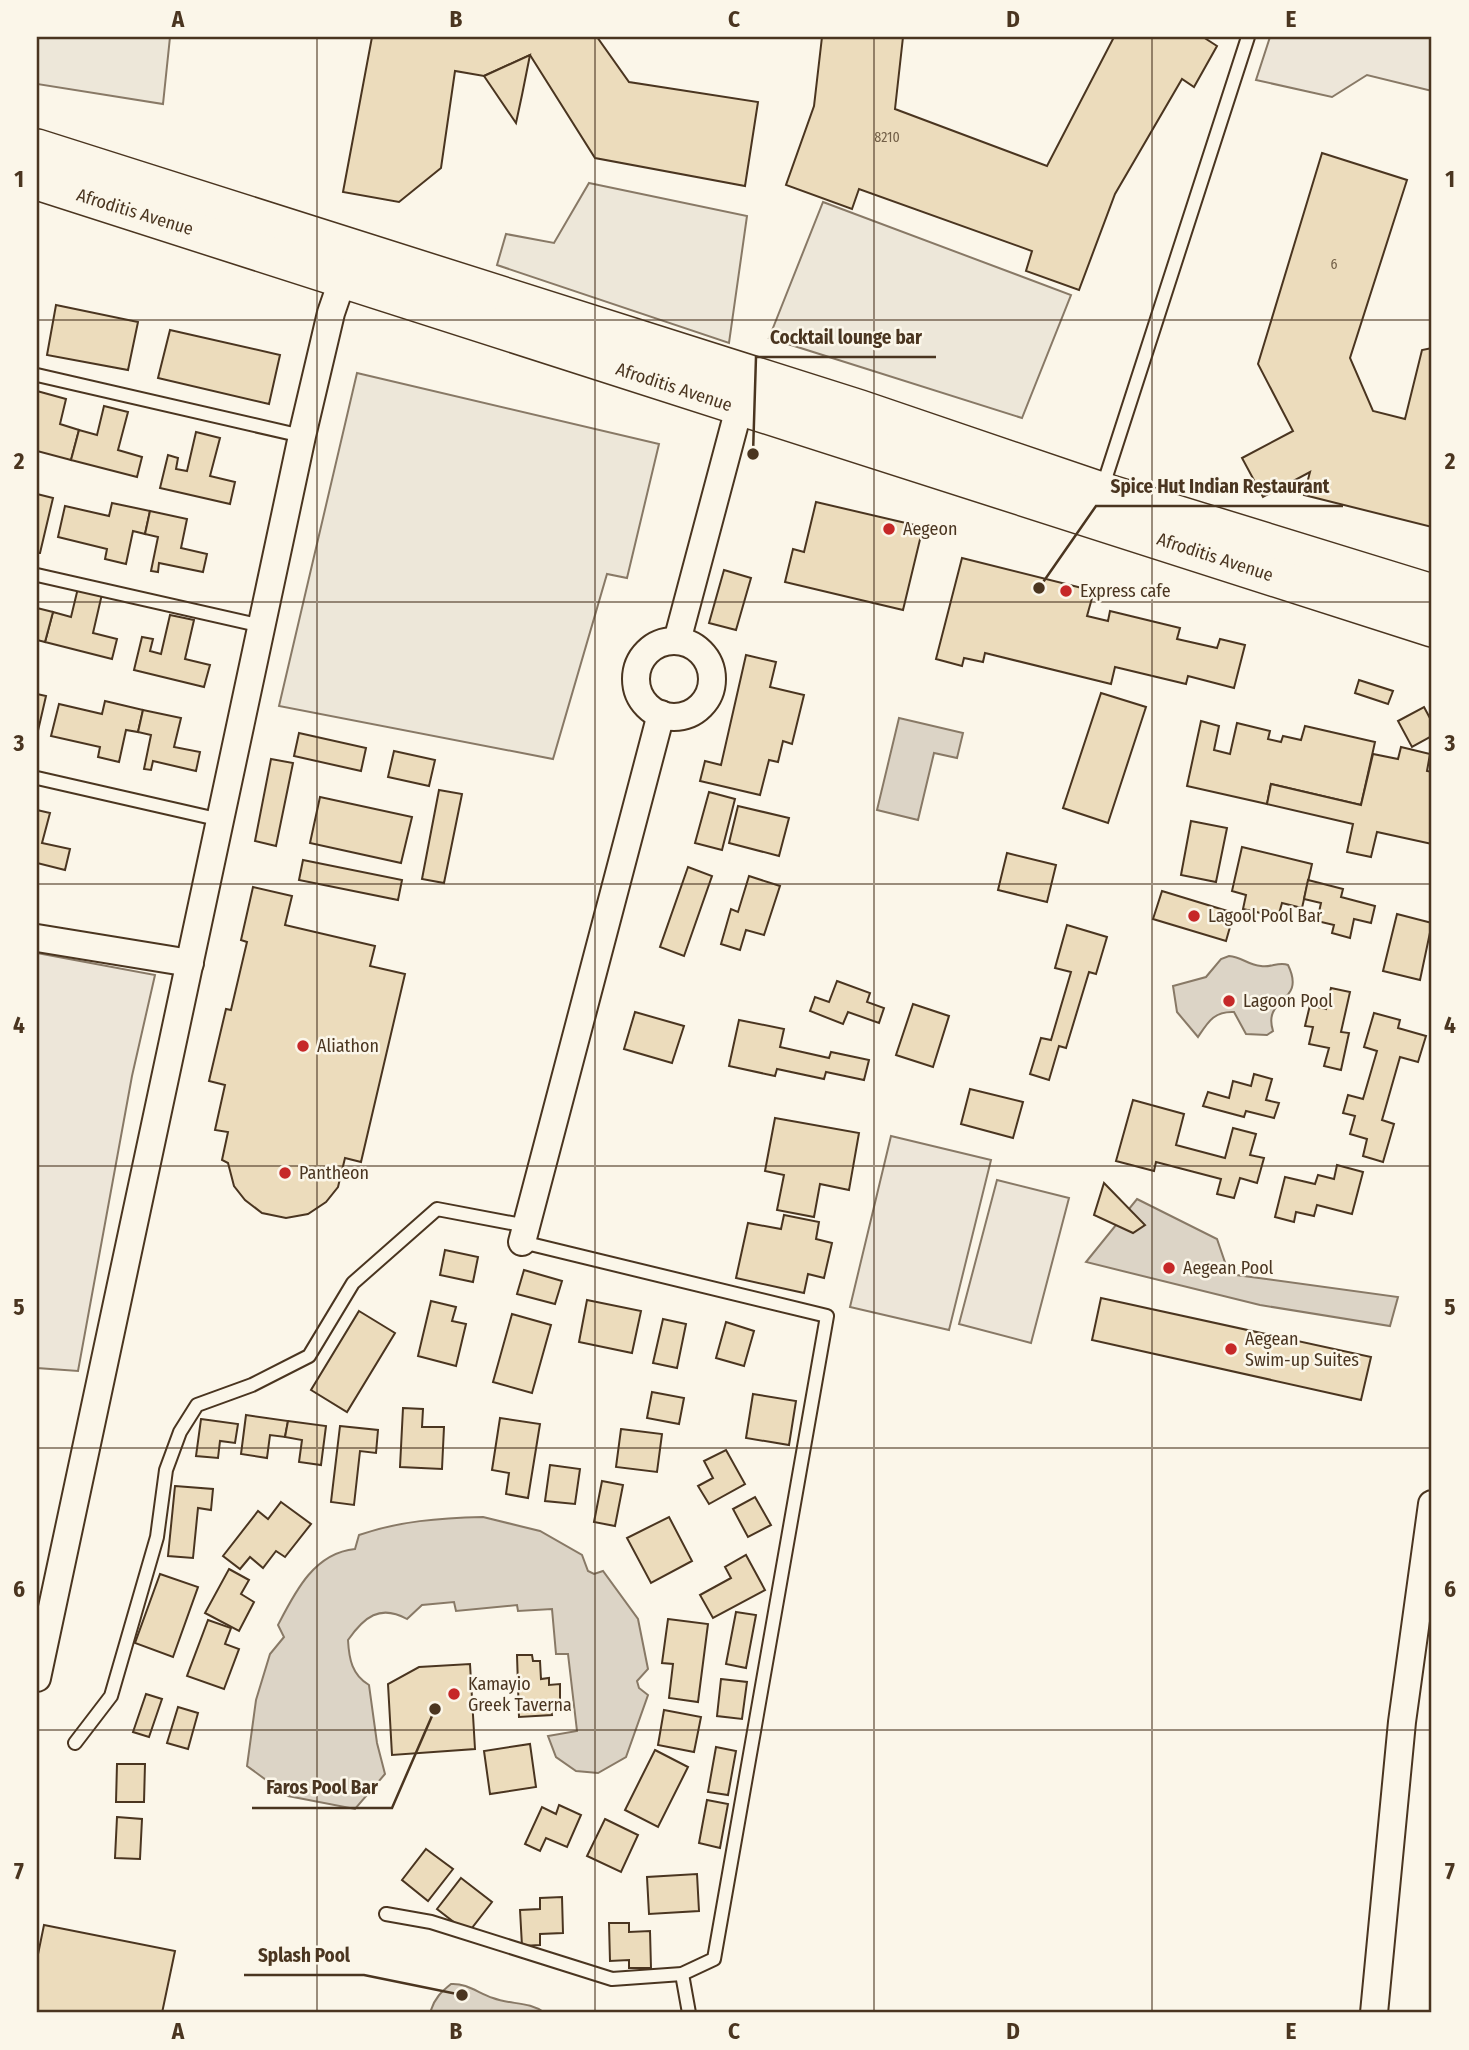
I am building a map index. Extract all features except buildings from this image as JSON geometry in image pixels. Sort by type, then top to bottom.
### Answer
[{"type":"main road","name":"Afroditis Avenue","points":[[37,148],[860,409],[1101,491],[1432,593]]},
{"type":"main road","name":"Afroditis Avenue","points":[[37,181],[739,408],[1096,518],[1432,628]]},
{"type":"street","points":[[37,1678],[302,436],[331,313],[343,278]]},
{"type":"street","points":[[677,641],[739,408]]},
{"type":"street","points":[[677,641],[696,647],[710,664],[712,687],[701,706],[691,713],[669,717],[661,714],[641,698],[636,676],[644,655],[663,642],[677,641]]},
{"type":"street","points":[[524,1234],[661,714]]},
{"type":"street","points":[[37,938],[190,963]]},
{"type":"street","points":[[1374,2013],[1402,1722],[1432,1504]]},
{"type":"lane","points":[[1101,491],[1248,37]]},
{"type":"lane","points":[[37,375],[302,436]]},
{"type":"lane","points":[[37,575],[262,626]]},
{"type":"lane","points":[[37,778],[221,820]]},
{"type":"lane","points":[[75,1743],[111,1696],[157,1537],[166,1470],[180,1432],[197,1405],[252,1385],[309,1356],[352,1283],[437,1209],[827,1317],[714,1959],[682,1974],[612,1979],[431,1922],[386,1914]]},
{"type":"lane","points":[[682,1974],[689,2013]]},
{"type":"shaded area","points":[[37,37],[170,37],[163,104],[37,84]]},
{"type":"shaded area","points":[[1270,37],[1432,37],[1432,91],[1367,75],[1332,97],[1256,80]]},
{"type":"shaded area","points":[[589,183],[747,216],[729,343],[497,265],[506,234],[554,243]]},
{"type":"shaded area","points":[[823,202],[1071,295],[1022,418],[769,338]]},
{"type":"shaded area","points":[[357,373],[659,444],[627,578],[607,574],[553,759],[279,706]]},
{"type":"shaded area","points":[[899,718],[963,733],[957,758],[934,753],[918,820],[877,810]]},
{"type":"shaded area","points":[[37,953],[155,975],[132,1076],[78,1371],[37,1368]]},
{"type":"shaded area","name":"Lagoon Pool","points":[[1229,956],[1256,965],[1288,965],[1292,987],[1273,1011],[1273,1031],[1267,1035],[1246,1034],[1234,1012],[1227,1012],[1212,1018],[1198,1037],[1177,1012],[1173,986],[1206,977],[1221,959]]},
{"type":"shaded area","points":[[891,1136],[991,1160],[949,1330],[850,1307]]},
{"type":"shaded area","points":[[997,1180],[1069,1198],[1031,1343],[959,1324]]},
{"type":"shaded area","name":"Aegean Pool","points":[[1137,1199],[1217,1239],[1229,1274],[1398,1297],[1390,1326],[1260,1305],[1086,1262]]},
{"type":"shaded area","points":[[483,1517],[540,1531],[582,1555],[588,1571],[594,1574],[603,1571],[638,1619],[648,1669],[637,1681],[639,1688],[648,1695],[626,1757],[598,1773],[576,1771],[556,1757],[548,1736],[577,1731],[568,1654],[556,1654],[552,1609],[518,1611],[517,1605],[456,1611],[454,1602],[422,1605],[407,1619],[389,1613],[373,1615],[360,1625],[348,1640],[352,1666],[369,1685],[377,1743],[385,1774],[355,1809],[288,1796],[247,1766],[256,1700],[270,1654],[284,1637],[278,1625],[291,1600],[317,1566],[341,1552],[355,1549],[359,1535],[389,1526]]},
{"type":"shaded area","points":[[451,1984],[467,1987],[500,2000],[533,2007],[545,2013],[435,2013],[431,2010],[434,2002]]},
{"type":"place","name":"Cocktail lounge bar","points":[[753,454]]},
{"type":"place","name":"Aegeon","points":[[889,529]]},
{"type":"place","name":"Spice Hut Indian Restaurant","points":[[1039,588]]},
{"type":"place","name":"Express cafe","points":[[1066,591]]},
{"type":"place","name":"Lagool Pool Bar","points":[[1194,916]]},
{"type":"place","name":"Lagoon Pool","points":[[1229,1001]]},
{"type":"place","name":"Aliathon","points":[[303,1046]]},
{"type":"place","name":"Pantheon","points":[[285,1173]]},
{"type":"place","name":"Aegean Pool","points":[[1169,1268]]},
{"type":"place","name":"Aegean Swim-up Suites","points":[[1231,1349]]},
{"type":"place","name":"Kamayio Greek Taverna","points":[[454,1694]]},
{"type":"place","name":"Faros Pool Bar","points":[[435,1709]]},
{"type":"place","name":"Splash Pool","points":[[462,1995]]}]
